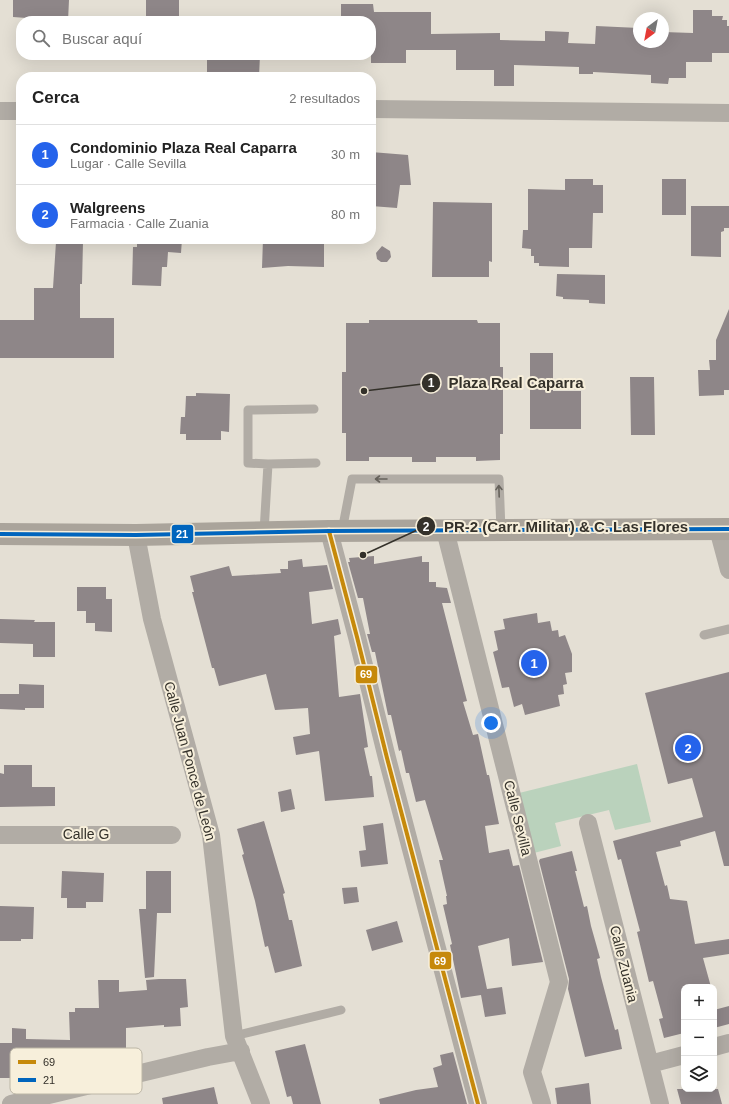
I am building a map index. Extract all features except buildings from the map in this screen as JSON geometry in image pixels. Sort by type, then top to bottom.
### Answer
[{"type":"main road","points":[[0,534],[136,535],[335,531],[724,529]]},
{"type":"street","points":[[376,109],[729,113]]},
{"type":"street","points":[[0,111],[16,111]]},
{"type":"street","points":[[724,529],[729,570]]},
{"type":"street","name":"Calle Sevilla","points":[[445,530],[559,982],[532,1072],[542,1104]]},
{"type":"street","points":[[335,531],[357,637],[387,758],[478,1104]]},
{"type":"street","name":"Calle Juan Ponce de León","points":[[136,535],[152,619],[211,835],[237,1043],[261,1104]]},
{"type":"street","name":"Calle Zuania","points":[[588,823],[660,1104]]},
{"type":"street","name":"Calle G","points":[[0,835],[172,835]]},
{"type":"street","points":[[142,1073],[208,1057],[237,1043]]},
{"type":"street","points":[[717,1046],[729,1043]]},
{"type":"street","points":[[650,1064],[681,1056]]},
{"type":"street","points":[[10,1104],[52,1094]]},
{"type":"lane","points":[[314,408],[248,410],[248,463],[316,463]]},
{"type":"lane","points":[[264,532],[268,464]]},
{"type":"lane","points":[[335,531],[352,479],[499,479],[501,530]]},
{"type":"lane","points":[[704,635],[729,629]]},
{"type":"lane","points":[[237,1043],[341,1010]]},
{"type":"green space","points":[[637,764],[651,822],[615,830],[609,810],[555,823],[561,846],[530,854],[515,794]]},
{"type":"transit line","name":"21","points":[[0,534],[136,535],[329,531],[729,529]]},
{"type":"transit line","name":"69","points":[[329,531],[478,1104]]},
{"type":"place","name":"Plaza Real Caparra","points":[[364,391]]},
{"type":"place","name":"PR-2 (Carr. Militar) & C. Las Flores","points":[[363,555]]},
{"type":"place","name":"Condominio Plaza Real Caparra","points":[[534,663]]},
{"type":"place","name":"Walgreens","points":[[688,748]]}]
